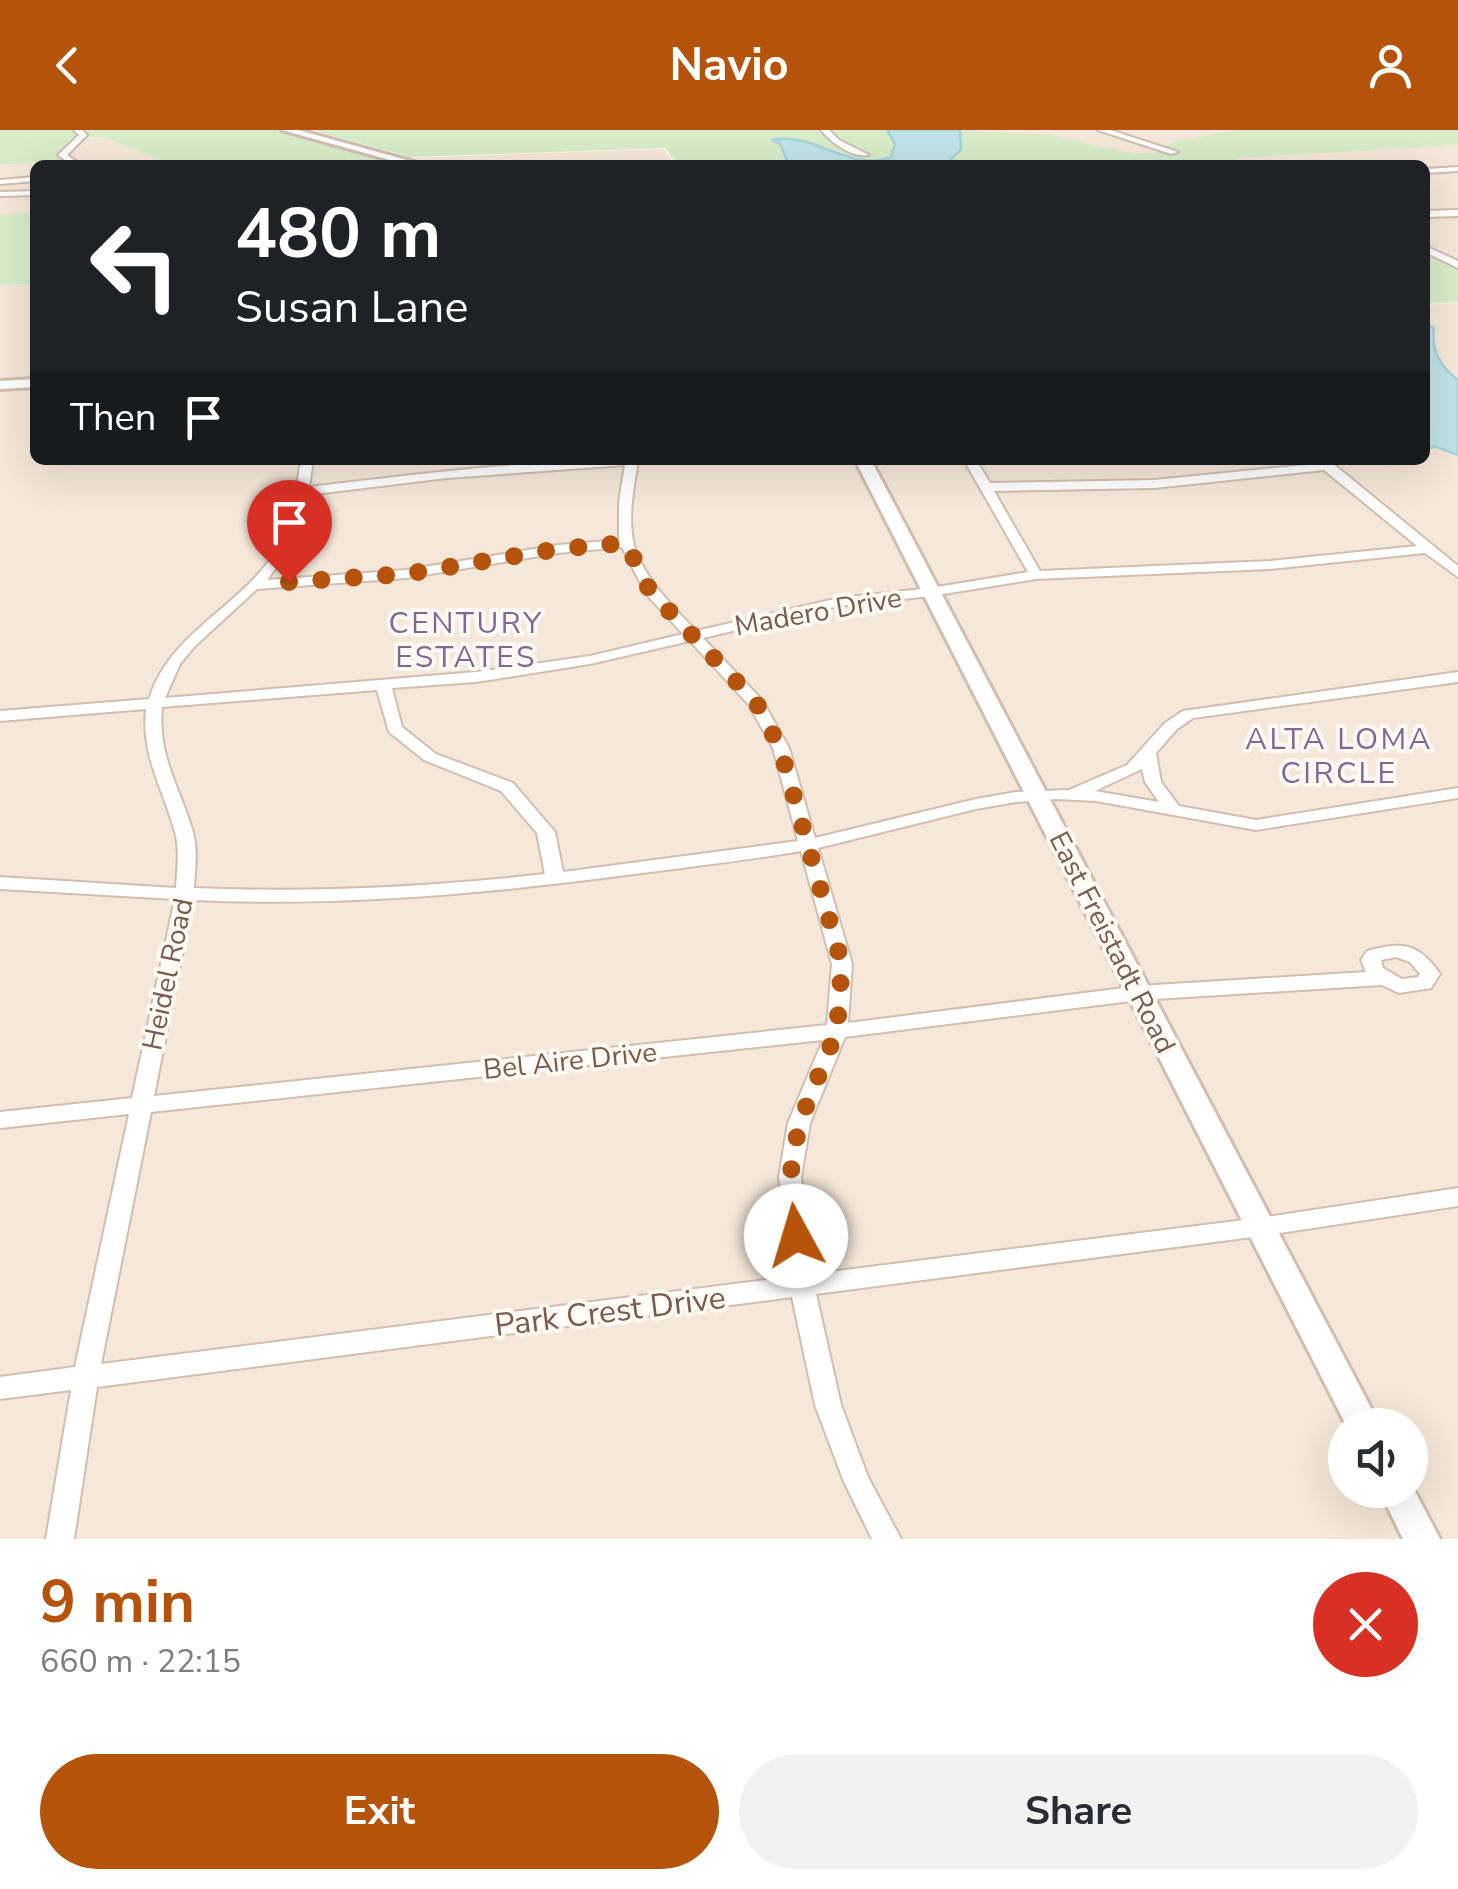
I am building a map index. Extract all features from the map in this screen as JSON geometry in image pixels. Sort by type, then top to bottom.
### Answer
[{"type":"street","points":[[71,160],[62,154],[83,135],[78,130]]},
{"type":"street","points":[[286,130],[401,160]]},
{"type":"street","points":[[825,130],[836,142],[864,155]]},
{"type":"street","points":[[1104,130],[1174,152]]},
{"type":"street","points":[[1430,171],[1458,169]]},
{"type":"street","points":[[0,182],[30,179]]},
{"type":"street","points":[[0,194],[30,193]]},
{"type":"street","points":[[1430,214],[1458,213]]},
{"type":"street","points":[[1430,251],[1458,264]]},
{"type":"street","points":[[0,386],[30,384]]},
{"type":"street","name":"Heidel Road","points":[[60,1539],[85,1380],[138,1107],[186,893],[185,835],[153,749],[154,705],[171,670],[197,636],[253,585],[288,542],[306,465]]},
{"type":"street","points":[[302,492],[446,474],[566,465]]},
{"type":"street","points":[[631,465],[624,502],[626,543],[650,591],[756,702],[780,748],[842,964],[837,1030],[799,1124],[790,1177],[802,1286],[828,1404],[857,1482],[887,1539]]},
{"type":"street","name":"East Freistadt Road","points":[[866,465],[1353,1408]]},
{"type":"street","points":[[974,465],[1036,575]]},
{"type":"street","points":[[989,487],[1154,484],[1307,465]]},
{"type":"street","points":[[1325,465],[1458,573]]},
{"type":"street","points":[[253,585],[406,574],[558,549],[626,543]]},
{"type":"street","name":"Madero Drive","points":[[0,716],[476,677],[571,663],[838,602],[1036,575],[1270,565],[1427,549]]},
{"type":"street","points":[[1073,794],[1134,769],[1171,726],[1189,714],[1210,708],[1458,677]]},
{"type":"street","points":[[384,684],[395,729],[430,757],[507,787],[546,832],[554,877]]},
{"type":"street","points":[[1148,754],[1153,782],[1174,811]]},
{"type":"street","points":[[0,883],[186,893],[369,895],[810,846],[998,800],[1038,796],[1073,794],[1256,825],[1458,793]]},
{"type":"street","name":"Bel Aire Drive","points":[[0,1120],[837,1030],[1139,993],[1382,978]]},
{"type":"street","name":"Park Crest Drive","points":[[0,1388],[1260,1227],[1458,1197]]},
{"type":"street","points":[[1406,1508],[1422,1539]]},
{"type":"shaded area","points":[[960,130],[1458,130],[1458,263],[1430,249],[1430,160],[947,160]]},
{"type":"shaded area","points":[[82,136],[106,138],[160,160],[64,160]]},
{"type":"shaded area","points":[[663,149],[671,160],[420,160],[413,158]]},
{"type":"shaded area","points":[[30,163],[30,214],[0,214],[0,165]]},
{"type":"shaded area","points":[[30,284],[30,381],[0,383],[0,285]]},
{"type":"shaded area","points":[[1458,303],[1458,380],[1442,366],[1432,343],[1430,305]]},
{"type":"shaded area","points":[[30,386],[30,465],[860,465],[1342,1408],[1328,1408],[1328,1508],[1393,1508],[1409,1539],[0,1539],[0,388]]},
{"type":"shaded area","points":[[1434,446],[1458,455],[1458,1539],[1444,1539],[1427,1508],[1428,1408],[1374,1408],[874,465],[1430,465],[1430,448]]},
{"type":"green space","points":[[0,130],[286,130],[401,160],[160,160],[106,138],[82,136],[64,151],[67,160],[0,165]]},
{"type":"green space","points":[[311,130],[887,130],[895,144],[891,157],[877,160],[849,157],[776,138],[787,160],[675,160],[665,148],[410,157]]},
{"type":"green space","points":[[960,130],[1050,135],[1135,154],[1155,152],[1173,142],[1238,130],[1458,130],[1458,145],[1236,160],[950,160],[961,150]]},
{"type":"green space","points":[[0,214],[30,214],[30,284],[0,285]]},
{"type":"green space","points":[[1430,251],[1458,265],[1458,302],[1430,304]]},
{"type":"water","points":[[887,130],[960,130],[961,150],[950,160],[876,160],[891,157],[895,144]]},
{"type":"water","points":[[773,140],[803,141],[861,160],[787,160],[780,144]]},
{"type":"water","points":[[1430,326],[1434,328],[1435,350],[1441,363],[1458,380],[1458,455],[1434,446],[1430,448]]},
{"type":"district","name":"CENTURY ESTATES","points":[[466,640]]},
{"type":"district","name":"ALTA LOMA CIRCLE","points":[[1339,756]]},
{"type":"route","points":[[289,582],[406,574],[558,549],[626,543],[650,591],[756,702],[780,748],[842,964],[837,1030],[799,1124],[790,1177],[796,1236]]}]
